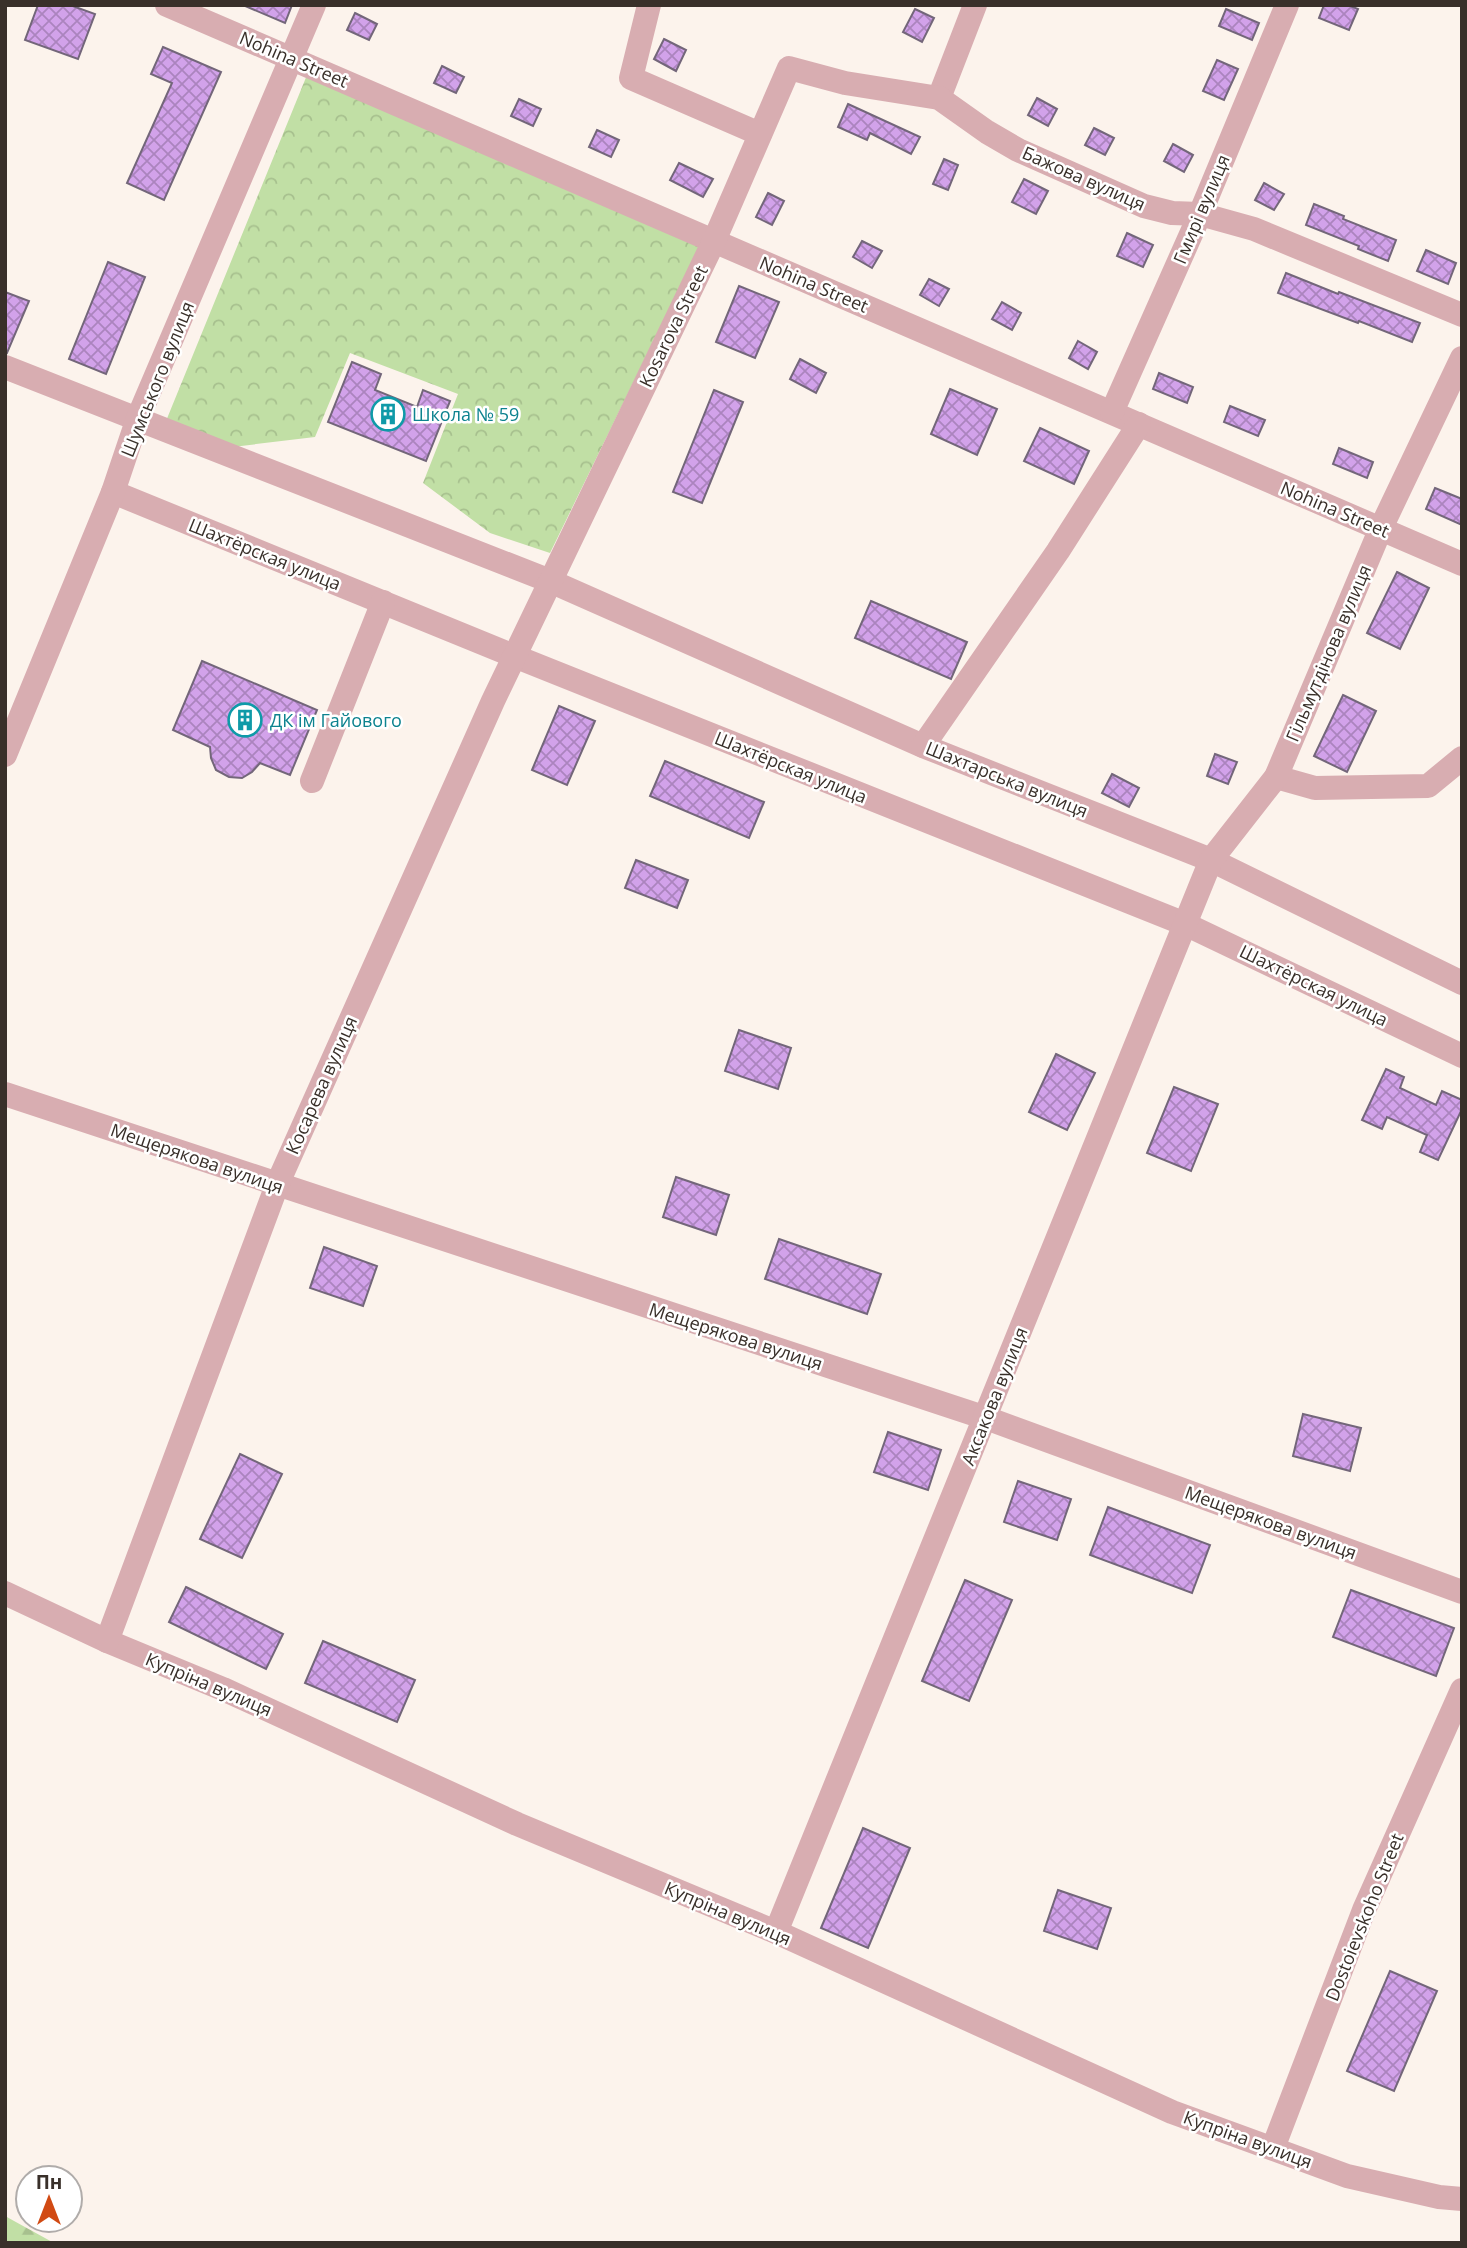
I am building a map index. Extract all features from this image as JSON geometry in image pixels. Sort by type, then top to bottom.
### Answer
[{"type":"street","name":"Nohina Street","points":[[167,5],[1462,564]]},
{"type":"street","name":"Шумського вулиця","points":[[5,755],[113,492],[138,418],[314,5]]},
{"type":"street","points":[[649,5],[631,79],[760,134]]},
{"type":"street","points":[[939,98],[975,5]]},
{"type":"street","name":"Гмирі вулиця","points":[[1112,412],[1287,5]]},
{"type":"street","name":"Kosarova Street","points":[[550,581],[714,241],[789,68]]},
{"type":"street","name":"Бажова вулиця","points":[[789,68],[845,83],[939,98],[1018,150],[1131,201],[1172,213],[1199,214],[1254,229],[1462,314]]},
{"type":"street","name":"Гільмутдінова вулиця","points":[[1211,860],[1276,777],[1381,528],[1462,358]]},
{"type":"street","name":"Шахтарська вулиця","points":[[5,367],[550,581],[923,746],[1211,860],[1462,983]]},
{"type":"street","points":[[923,746],[1058,551],[1139,424]]},
{"type":"street","name":"Шахтёрская улица","points":[[113,492],[514,656],[1185,924],[1462,1056]]},
{"type":"street","name":"Косарева вулиця","points":[[107,1641],[276,1185],[550,581]]},
{"type":"street","points":[[312,781],[383,601]]},
{"type":"street","points":[[1276,777],[1315,788],[1363,785],[1428,786],[1462,758]]},
{"type":"street","name":"Аксакова вулиця","points":[[776,1932],[1211,860]]},
{"type":"street","name":"Мещерякова вулиця","points":[[5,1094],[986,1418],[1462,1591]]},
{"type":"street","name":"Купріна вулиця","points":[[5,1593],[107,1641],[223,1689],[517,1824],[776,1932],[1162,2107],[1347,2176],[1439,2197],[1462,2199]]},
{"type":"street","name":"Dostoievskoho Street","points":[[1273,2148],[1364,1910],[1462,1690]]},
{"type":"green space","points":[[307,75],[700,246],[550,553],[490,533],[423,483],[458,394],[350,353],[315,437],[224,448],[166,421]]},
{"type":"green space","points":[[5,2216],[14,2221],[14,2234],[38,2234],[54,2243],[5,2243]]},
{"type":"building","points":[[38,5],[70,5],[95,14],[78,59],[25,40]]},
{"type":"building","points":[[243,5],[292,5],[285,23]]},
{"type":"building","points":[[1324,5],[1348,5],[1358,9],[1349,30],[1319,18]]},
{"type":"building","points":[[915,9],[934,18],[922,42],[903,32]]},
{"type":"building","points":[[1226,9],[1259,23],[1252,40],[1219,26]]},
{"type":"building","points":[[355,13],[377,24],[369,40],[347,30]]},
{"type":"building","points":[[664,39],[686,50],[676,71],[654,59]]},
{"type":"building","points":[[163,47],[221,72],[164,200],[127,183],[172,83],[151,74]]},
{"type":"building","points":[[1217,60],[1238,69],[1224,100],[1203,91]]},
{"type":"building","points":[[442,66],[464,77],[456,93],[434,83]]},
{"type":"building","points":[[1037,98],[1057,109],[1048,126],[1028,115]]},
{"type":"building","points":[[519,99],[541,109],[533,126],[511,116]]},
{"type":"building","points":[[848,104],[920,137],[911,154],[870,133],[867,140],[838,127]]},
{"type":"building","points":[[1094,128],[1114,138],[1105,155],[1085,145]]},
{"type":"building","points":[[597,130],[619,140],[611,157],[589,147]]},
{"type":"building","points":[[1173,144],[1193,155],[1184,172],[1164,161]]},
{"type":"building","points":[[944,159],[958,165],[948,190],[933,184]]},
{"type":"building","points":[[679,163],[713,179],[703,197],[670,180]]},
{"type":"building","points":[[1024,179],[1048,191],[1036,214],[1012,202]]},
{"type":"building","points":[[1264,183],[1284,194],[1274,210],[1255,200]]},
{"type":"building","points":[[768,193],[784,201],[772,225],[756,217]]},
{"type":"building","points":[[1314,204],[1396,240],[1388,261],[1306,225]]},
{"type":"building","points":[[1127,233],[1153,245],[1143,267],[1117,256]]},
{"type":"building","points":[[862,241],[882,251],[872,268],[853,257]]},
{"type":"building","points":[[1426,250],[1456,263],[1448,284],[1417,271]]},
{"type":"building","points":[[108,262],[145,277],[106,374],[69,359]]},
{"type":"building","points":[[1286,273],[1420,323],[1412,342],[1278,293]]},
{"type":"building","points":[[929,279],[949,289],[939,306],[920,295]]},
{"type":"building","points":[[739,286],[779,302],[755,358],[716,342]]},
{"type":"building","points":[[5,292],[29,301],[7,353],[5,352]]},
{"type":"building","points":[[1002,302],[1021,313],[1012,330],[992,319]]},
{"type":"building","points":[[1078,341],[1097,352],[1088,369],[1069,358]]},
{"type":"building","points":[[800,359],[826,373],[816,393],[790,379]]},
{"type":"building","name":"Школа № 59","points":[[352,362],[381,374],[375,390],[417,407],[423,390],[450,401],[426,461],[328,422]]},
{"type":"building","points":[[1159,373],[1193,387],[1187,403],[1153,389]]},
{"type":"building","points":[[950,389],[997,409],[977,455],[931,434]]},
{"type":"building","points":[[714,390],[743,402],[702,503],[673,492]]},
{"type":"building","points":[[1230,406],[1265,420],[1258,436],[1224,422]]},
{"type":"building","points":[[1040,428],[1089,451],[1074,484],[1024,461]]},
{"type":"building","points":[[1339,448],[1373,462],[1367,478],[1333,464]]},
{"type":"building","points":[[1435,488],[1462,499],[1462,525],[1426,509]]},
{"type":"building","points":[[1397,572],[1429,588],[1400,649],[1367,633]]},
{"type":"building","points":[[871,601],[967,642],[951,679],[855,638]]},
{"type":"building","name":"ДК ім Гайового","points":[[202,661],[317,710],[290,775],[260,763],[242,778],[229,777],[216,770],[210,747],[173,730]]},
{"type":"building","points":[[1343,695],[1376,711],[1347,772],[1314,756]]},
{"type":"building","points":[[559,706],[595,721],[567,785],[532,770]]},
{"type":"building","points":[[1215,754],[1237,762],[1228,784],[1207,776]]},
{"type":"building","points":[[665,761],[764,802],[749,838],[650,796]]},
{"type":"building","points":[[1112,774],[1139,788],[1129,807],[1102,793]]},
{"type":"building","points":[[636,860],[688,880],[677,908],[625,888]]},
{"type":"building","points":[[739,1030],[791,1048],[778,1089],[725,1071]]},
{"type":"building","points":[[1056,1054],[1095,1073],[1067,1130],[1029,1112]]},
{"type":"building","points":[[1386,1069],[1404,1077],[1400,1088],[1436,1105],[1442,1091],[1462,1100],[1462,1109],[1438,1160],[1420,1152],[1427,1135],[1387,1117],[1382,1129],[1362,1120]]},
{"type":"building","points":[[1174,1087],[1218,1104],[1191,1171],[1147,1153]]},
{"type":"building","points":[[676,1177],[729,1195],[716,1235],[663,1217]]},
{"type":"building","points":[[779,1239],[881,1274],[867,1314],[765,1279]]},
{"type":"building","points":[[324,1247],[377,1266],[363,1306],[310,1288]]},
{"type":"building","points":[[1303,1414],[1361,1428],[1350,1471],[1293,1456]]},
{"type":"building","points":[[888,1432],[941,1450],[928,1490],[874,1472]]},
{"type":"building","points":[[240,1454],[282,1474],[242,1558],[200,1539]]},
{"type":"building","points":[[1018,1481],[1071,1499],[1057,1540],[1004,1522]]},
{"type":"building","points":[[1108,1507],[1210,1545],[1192,1593],[1090,1555]]},
{"type":"building","points":[[965,1580],[1012,1600],[969,1701],[922,1681]]},
{"type":"building","points":[[186,1587],[283,1634],[266,1669],[169,1622]]},
{"type":"building","points":[[1351,1590],[1454,1628],[1436,1676],[1333,1637]]},
{"type":"building","points":[[323,1641],[415,1680],[397,1722],[305,1683]]},
{"type":"building","points":[[863,1828],[910,1848],[868,1948],[821,1928]]},
{"type":"building","points":[[1058,1890],[1111,1908],[1097,1949],[1044,1931]]},
{"type":"building","points":[[1390,1971],[1437,1991],[1394,2091],[1347,2071]]},
{"type":"place","name":"Школа № 59","points":[[388,414]]},
{"type":"place","name":"ДК ім Гайового","points":[[245,720]]}]
